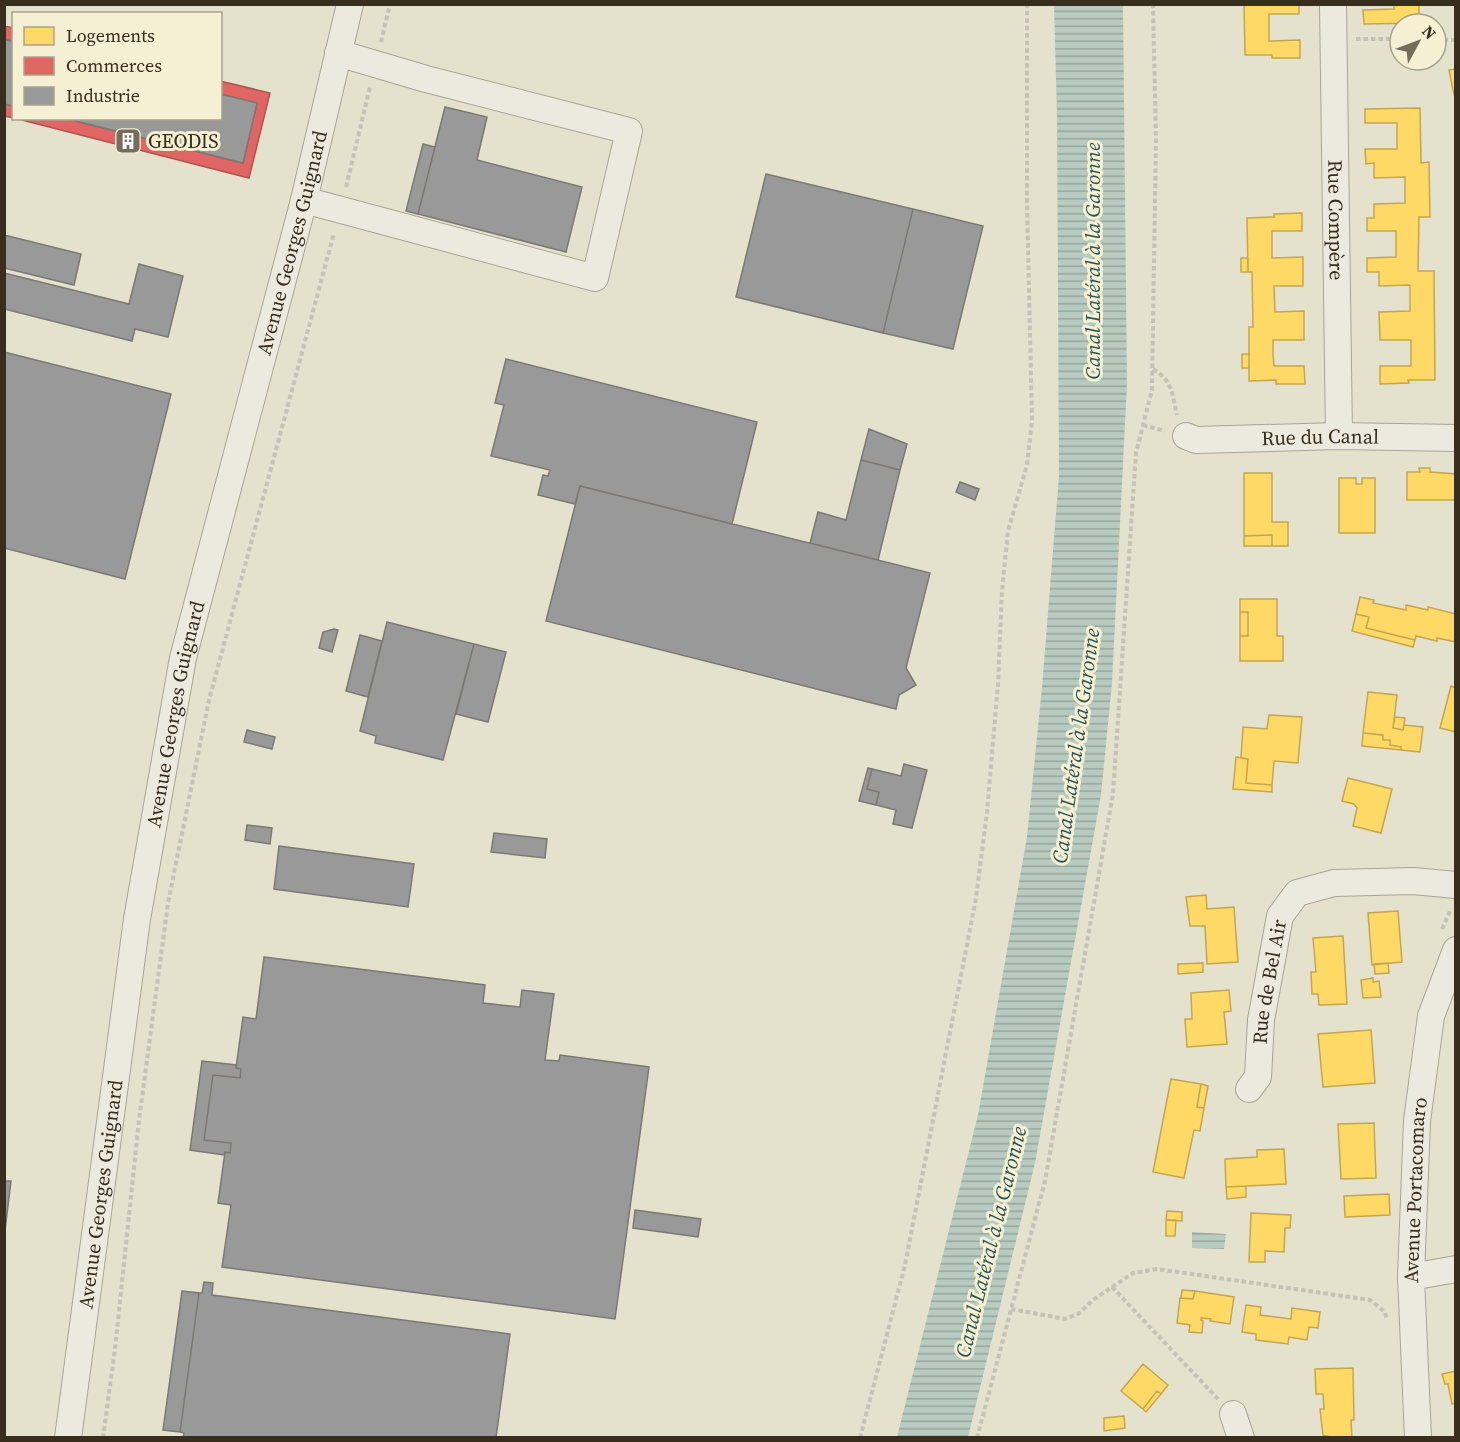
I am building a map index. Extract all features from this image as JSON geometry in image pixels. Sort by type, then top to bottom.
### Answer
[{"type":"street","name":"Avenue Georges Guignard","points":[[68,1437],[138,919],[183,658],[304,200],[350,4]]},
{"type":"street","name":"Rue Compère","points":[[1333,4],[1339,436]]},
{"type":"street","points":[[304,200],[595,278],[629,131],[338,54]]},
{"type":"street","name":"Rue du Canal","points":[[1186,436],[1196,440],[1339,436],[1455,438]]},
{"type":"street","name":"Rue de Bel Air","points":[[1249,1089],[1258,1077],[1261,1020],[1280,916],[1297,893],[1334,883],[1413,881],[1455,885]]},
{"type":"street","name":"Avenue Portacomaro","points":[[1418,1437],[1411,1277],[1417,1121],[1431,1016],[1455,950]]},
{"type":"street","points":[[1411,1277],[1455,1269]]},
{"type":"path","points":[[103,1437],[115,1349],[139,1120],[168,903],[209,700],[340,211],[390,4]]},
{"type":"path","points":[[860,1437],[905,1265],[976,898],[987,812],[1008,531],[1027,465],[1032,421],[1027,201],[1027,4]]},
{"type":"path","points":[[977,1437],[1045,1180],[1113,794],[1136,453],[1152,390],[1156,139],[1153,4]]},
{"type":"path","points":[[1334,39],[1388,39]]},
{"type":"path","points":[[1152,368],[1163,375],[1170,385],[1178,423],[1186,436]]},
{"type":"path","points":[[1011,1309],[1065,1318],[1078,1314],[1133,1273],[1157,1269],[1370,1300],[1385,1312]]},
{"type":"path","points":[[1112,1287],[1237,1426]]},
{"type":"water","name":"Canal Latéral à la Garonne","points":[[1054,5],[1123,5],[1127,384],[1112,683],[1101,795],[1035,1163],[968,1437],[897,1437],[978,1115],[1027,837],[1059,476],[1057,117]]},
{"type":"water","points":[[1192,1232],[1226,1234],[1224,1249],[1192,1248]]},
{"type":"building: Logements","points":[[1244,4],[1299,4],[1299,14],[1269,14],[1269,41],[1300,40],[1300,58],[1245,55]]},
{"type":"building: Logements","points":[[1394,4],[1419,4],[1419,12],[1388,12],[1388,24],[1364,24],[1363,10],[1394,9]]},
{"type":"building: Logements","points":[[1456,69],[1456,95],[1454,95],[1449,70]]},
{"type":"building: Logements","points":[[1420,108],[1421,163],[1429,162],[1430,217],[1419,217],[1418,271],[1434,271],[1435,380],[1408,380],[1409,383],[1380,384],[1380,366],[1411,366],[1411,340],[1380,340],[1379,312],[1410,311],[1410,285],[1379,286],[1379,272],[1367,272],[1367,258],[1396,257],[1396,231],[1367,231],[1367,218],[1374,218],[1374,204],[1405,203],[1405,177],[1374,178],[1374,163],[1366,164],[1365,149],[1397,149],[1397,123],[1365,123],[1365,109]]},
{"type":"building: Logements","points":[[1302,213],[1302,231],[1272,231],[1272,258],[1303,257],[1303,286],[1274,286],[1275,312],[1304,311],[1304,340],[1273,340],[1273,354],[1274,366],[1304,366],[1305,384],[1276,384],[1276,380],[1249,381],[1249,327],[1253,327],[1252,272],[1248,272],[1247,218]]},
{"type":"building: Logements","points":[[1241,258],[1248,258],[1248,272],[1241,272]]},
{"type":"building: Logements","points":[[1242,354],[1249,354],[1249,368],[1242,368]]},
{"type":"building: Logements","points":[[1419,468],[1430,468],[1430,472],[1456,474],[1456,500],[1407,500],[1407,472],[1420,472]]},
{"type":"building: Logements","points":[[1244,473],[1272,473],[1272,522],[1288,522],[1288,546],[1272,546],[1272,535],[1244,536]]},
{"type":"building: Logements","points":[[1339,478],[1356,478],[1356,484],[1362,484],[1362,478],[1375,478],[1375,533],[1339,533]]},
{"type":"building: Logements","points":[[1272,535],[1272,546],[1244,546],[1244,536]]},
{"type":"building: Logements","points":[[1360,597],[1374,600],[1373,603],[1406,610],[1406,605],[1428,610],[1428,607],[1456,614],[1456,642],[1437,638],[1437,641],[1416,636],[1415,640],[1366,628],[1369,617],[1356,614]]},
{"type":"building: Logements","points":[[1240,599],[1277,599],[1277,636],[1283,636],[1283,661],[1240,661],[1240,636],[1248,636],[1248,612],[1240,612]]},
{"type":"building: Logements","points":[[1240,612],[1248,612],[1248,636],[1240,636]]},
{"type":"building: Logements","points":[[1356,614],[1369,617],[1366,628],[1415,640],[1413,647],[1352,631]]},
{"type":"building: Logements","points":[[1451,686],[1456,688],[1456,732],[1440,728]]},
{"type":"building: Logements","points":[[1368,692],[1397,695],[1393,728],[1403,730],[1404,725],[1423,727],[1420,752],[1401,750],[1401,747],[1390,745],[1390,740],[1383,740],[1383,735],[1363,733]]},
{"type":"building: Logements","points":[[1269,715],[1302,717],[1298,763],[1274,761],[1272,785],[1246,783],[1248,759],[1241,758],[1243,727],[1267,729]]},
{"type":"building: Logements","points":[[1395,717],[1405,718],[1403,730],[1393,728]]},
{"type":"building: Logements","points":[[1363,733],[1383,735],[1383,740],[1390,740],[1390,745],[1401,747],[1401,750],[1362,746]]},
{"type":"building: Logements","points":[[1236,757],[1248,759],[1246,783],[1272,785],[1272,792],[1233,789]]},
{"type":"building: Logements","points":[[1348,778],[1392,789],[1381,833],[1353,826],[1357,808],[1354,804],[1342,801]]},
{"type":"building: Logements","points":[[1206,895],[1207,909],[1234,907],[1238,962],[1207,964],[1205,926],[1190,926],[1186,897]]},
{"type":"building: Logements","points":[[1398,911],[1402,962],[1372,965],[1368,913]]},
{"type":"building: Logements","points":[[1343,936],[1347,1004],[1319,1005],[1318,994],[1312,994],[1311,972],[1316,972],[1313,938]]},
{"type":"building: Logements","points":[[1203,963],[1203,972],[1178,974],[1178,964]]},
{"type":"building: Logements","points":[[1388,963],[1389,973],[1375,974],[1374,964]]},
{"type":"building: Logements","points":[[1373,978],[1373,982],[1379,981],[1381,997],[1363,998],[1361,980]]},
{"type":"building: Logements","points":[[1229,990],[1231,1011],[1224,1012],[1227,1044],[1187,1047],[1185,1019],[1192,1019],[1191,993]]},
{"type":"building: Logements","points":[[1371,1030],[1375,1083],[1323,1087],[1318,1034]]},
{"type":"building: Logements","points":[[1171,1079],[1201,1084],[1197,1107],[1204,1108],[1200,1131],[1194,1130],[1184,1178],[1153,1172]]},
{"type":"building: Logements","points":[[1201,1084],[1208,1086],[1204,1108],[1197,1107]]},
{"type":"building: Logements","points":[[1374,1123],[1376,1178],[1341,1179],[1338,1124]]},
{"type":"building: Logements","points":[[1284,1149],[1286,1184],[1226,1187],[1225,1159],[1257,1157],[1257,1150]]},
{"type":"building: Logements","points":[[1246,1186],[1246,1197],[1227,1199],[1226,1187]]},
{"type":"building: Logements","points":[[1389,1194],[1390,1215],[1345,1217],[1344,1196]]},
{"type":"building: Logements","points":[[1167,1211],[1182,1212],[1182,1221],[1166,1220]]},
{"type":"building: Logements","points":[[1251,1213],[1291,1215],[1290,1228],[1285,1228],[1284,1252],[1265,1251],[1265,1262],[1249,1262]]},
{"type":"building: Logements","points":[[1166,1220],[1176,1220],[1175,1236],[1166,1236]]},
{"type":"building: Logements","points":[[1182,1290],[1195,1291],[1193,1299],[1181,1298]]},
{"type":"building: Logements","points":[[1195,1291],[1234,1297],[1230,1324],[1201,1318],[1202,1333],[1189,1332],[1190,1325],[1177,1323],[1180,1298],[1193,1299]]},
{"type":"building: Logements","points":[[1246,1305],[1261,1307],[1260,1315],[1291,1319],[1292,1308],[1320,1312],[1318,1328],[1309,1327],[1307,1340],[1289,1337],[1288,1344],[1256,1340],[1256,1334],[1242,1332]]},
{"type":"building: Logements","points":[[1143,1364],[1168,1385],[1161,1394],[1157,1391],[1143,1409],[1121,1391]]},
{"type":"building: Logements","points":[[1353,1368],[1352,1438],[1334,1438],[1323,1435],[1320,1409],[1324,1409],[1323,1394],[1316,1394],[1315,1369]]},
{"type":"building: Logements","points":[[1456,1371],[1456,1403],[1452,1404],[1448,1384],[1445,1384],[1442,1374]]},
{"type":"building: Logements","points":[[1157,1391],[1161,1394],[1146,1412],[1143,1409]]},
{"type":"building: Logements","points":[[1124,1416],[1125,1428],[1104,1431],[1104,1418]]},
{"type":"building: Commerces","points":[[4,26],[12,28],[12,41],[4,39]]},
{"type":"building: Commerces","name":"GEODIS","points":[[222,81],[270,93],[249,178],[22,120],[72,120],[243,163],[257,103],[222,94]]},
{"type":"building: Commerces","points":[[4,104],[12,106],[12,118],[4,116]]},
{"type":"building: Industrie","points":[[4,39],[12,41],[12,106],[4,104]]},
{"type":"building: Industrie","points":[[222,94],[257,103],[243,163],[72,120],[222,120]]},
{"type":"building: Industrie","points":[[445,107],[487,117],[477,160],[582,187],[566,252],[418,214]]},
{"type":"building: Industrie","points":[[423,144],[435,147],[418,214],[406,211]]},
{"type":"building: Industrie","points":[[766,174],[913,209],[883,333],[736,297]]},
{"type":"building: Industrie","points":[[913,209],[983,226],[953,349],[883,333]]},
{"type":"building: Industrie","points":[[4,235],[81,254],[74,285],[4,268]]},
{"type":"building: Industrie","points":[[139,264],[183,276],[168,337],[135,329],[132,341],[4,309],[4,273],[129,304]]},
{"type":"building: Industrie","points":[[4,352],[171,394],[125,579],[4,548]]},
{"type":"building: Industrie","points":[[506,359],[757,422],[732,524],[580,486],[575,504],[538,495],[543,475],[548,476],[550,470],[491,456],[504,405],[495,403]]},
{"type":"building: Industrie","points":[[869,429],[907,444],[900,470],[861,460]]},
{"type":"building: Industrie","points":[[861,460],[900,470],[878,560],[810,543],[818,512],[846,520]]},
{"type":"building: Industrie","points":[[960,482],[979,489],[975,500],[956,492]]},
{"type":"building: Industrie","points":[[580,486],[930,573],[906,668],[916,685],[899,695],[896,709],[546,621]]},
{"type":"building: Industrie","points":[[387,622],[474,644],[443,760],[375,743],[376,736],[360,731]]},
{"type":"building: Industrie","points":[[338,630],[332,652],[319,648],[323,632]]},
{"type":"building: Industrie","points":[[360,635],[382,641],[368,697],[346,691]]},
{"type":"building: Industrie","points":[[474,644],[506,652],[488,722],[456,714]]},
{"type":"building: Industrie","points":[[247,730],[275,737],[272,749],[244,742]]},
{"type":"building: Industrie","points":[[904,764],[927,770],[912,828],[893,824],[896,810],[876,805],[879,792],[867,789],[872,769],[901,776]]},
{"type":"building: Industrie","points":[[868,768],[872,769],[867,789],[879,792],[876,805],[859,801]]},
{"type":"building: Industrie","points":[[247,825],[272,828],[270,844],[245,840]]},
{"type":"building: Industrie","points":[[494,833],[547,839],[545,858],[491,852]]},
{"type":"building: Industrie","points":[[279,846],[414,864],[408,907],[274,889]]},
{"type":"building: Industrie","points":[[264,957],[485,985],[483,1003],[520,1007],[522,990],[554,994],[545,1060],[559,1061],[560,1055],[649,1067],[615,1319],[222,1267],[231,1205],[218,1203],[225,1152],[230,1153],[231,1143],[204,1140],[213,1075],[240,1078],[241,1069],[236,1068],[243,1017],[256,1019]]},
{"type":"building: Industrie","points":[[202,1061],[236,1065],[236,1068],[241,1069],[240,1078],[213,1075],[204,1140],[231,1143],[230,1153],[225,1152],[224,1155],[190,1150]]},
{"type":"building: Industrie","points":[[4,1181],[11,1181],[4,1239]]},
{"type":"building: Industrie","points":[[635,1210],[701,1219],[698,1237],[633,1228]]},
{"type":"building: Industrie","points":[[204,1282],[213,1283],[212,1295],[510,1334],[496,1438],[183,1438],[184,1433],[180,1432],[199,1293],[202,1293]]},
{"type":"building: Industrie","points":[[182,1291],[199,1293],[180,1432],[163,1430]]},
{"type":"place","name":"GEODIS","points":[[128,141]]}]
